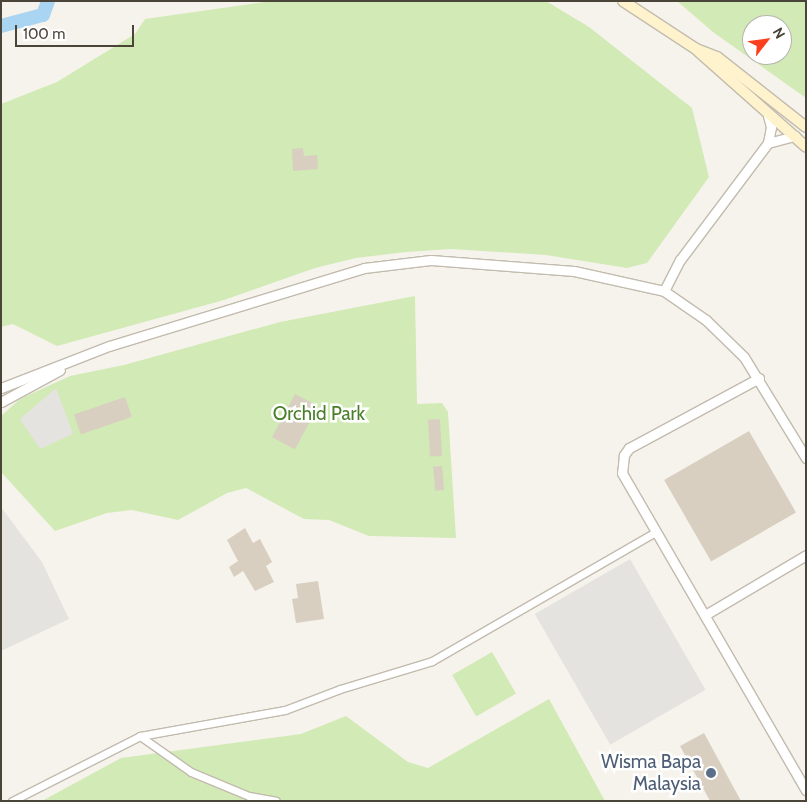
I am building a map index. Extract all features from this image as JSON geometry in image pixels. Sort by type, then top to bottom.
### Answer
[{"type":"main road","points":[[623,1],[696,48],[806,147]]},
{"type":"main road","points":[[696,48],[717,57],[806,127]]},
{"type":"street","points":[[664,291],[680,260],[768,144],[771,127],[766,111]]},
{"type":"street","points":[[768,144],[794,136]]},
{"type":"street","points":[[1,388],[68,364],[109,346],[283,291],[364,268],[431,260],[574,271],[664,291],[725,336],[759,378],[806,458]]},
{"type":"street","points":[[1,402],[68,364]]},
{"type":"street","points":[[759,378],[629,448],[624,454],[622,473],[806,791]]},
{"type":"street","points":[[12,801],[140,736],[285,710],[377,676],[432,661],[655,532]]},
{"type":"street","points":[[705,615],[806,555]]},
{"type":"street","points":[[140,736],[191,772],[249,796],[276,801]]},
{"type":"green space","points":[[272,1],[546,1],[589,27],[692,108],[709,177],[647,263],[627,268],[546,255],[451,249],[406,252],[356,258],[315,268],[224,300],[57,346],[13,324],[1,327],[1,104],[57,82],[135,34],[145,19]]},
{"type":"green space","points":[[677,1],[806,1],[806,98],[760,65],[792,65],[792,15],[742,15],[742,53],[713,32]]},
{"type":"green space","name":"Orchid Park","points":[[415,296],[417,404],[442,403],[448,412],[456,538],[369,536],[329,520],[304,519],[246,488],[227,493],[178,520],[132,510],[107,513],[55,531],[1,472],[1,416],[20,399],[70,376],[124,365],[280,322]]},
{"type":"green space","points":[[492,652],[516,694],[476,717],[452,675]]},
{"type":"green space","points":[[549,699],[605,801],[42,801],[121,758],[301,734],[346,716],[408,762],[428,768]]},
{"type":"shaded area","points":[[56,388],[73,434],[40,449],[20,419]]},
{"type":"shaded area","points":[[1,507],[42,562],[69,619],[1,651]]},
{"type":"shaded area","points":[[630,559],[706,690],[610,745],[535,614]]},
{"type":"building","points":[[303,148],[304,156],[317,155],[318,169],[293,171],[292,149]]},
{"type":"building","points":[[295,394],[318,406],[295,449],[272,437]]},
{"type":"building","points":[[125,397],[132,417],[81,434],[74,415]]},
{"type":"building","points":[[440,419],[442,456],[430,457],[428,420]]},
{"type":"building","points":[[749,431],[796,512],[711,561],[664,480]]},
{"type":"building","points":[[442,466],[444,490],[435,491],[433,467]]},
{"type":"building","points":[[245,528],[253,543],[260,539],[272,562],[266,566],[274,582],[255,591],[243,571],[234,577],[229,567],[238,561],[227,540]]},
{"type":"building","points":[[318,581],[324,619],[296,623],[292,599],[298,598],[296,584]]},
{"type":"building","name":"Wisma Bapa Malaysia","points":[[704,733],[741,801],[710,801],[680,746]]},
{"type":"waterway","points":[[1,26],[43,15],[48,1]]},
{"type":"place","name":"Wisma Bapa Malaysia","points":[[711,773]]}]
